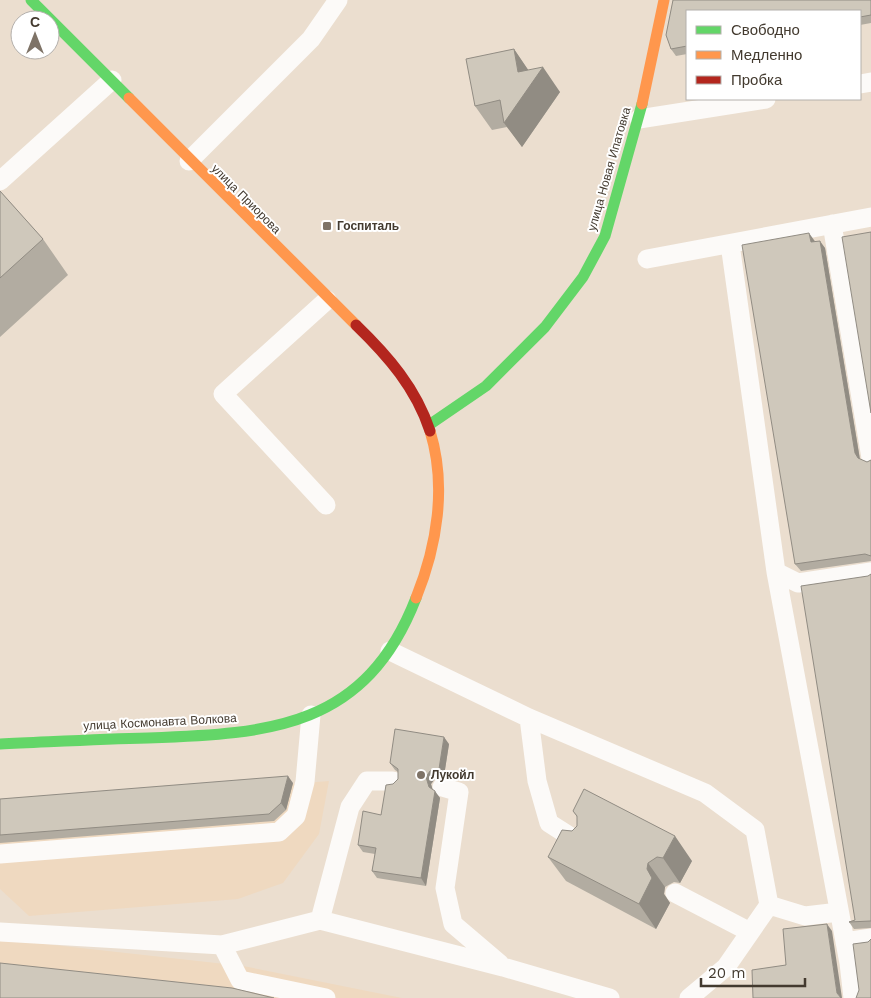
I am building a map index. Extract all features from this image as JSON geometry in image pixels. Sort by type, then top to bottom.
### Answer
[{"type":"street","name":"улица Приорова","points":[[32,0],[327,300],[388,357],[415,396],[429,426]]},
{"type":"street","name":"улица Новая Ипатовка","points":[[429,426],[486,386],[545,327],[584,277],[606,236],[639,119],[664,0]]},
{"type":"street","name":"улица Космонавта Волкова","points":[[0,744],[229,734],[281,724],[311,715],[335,702],[362,683],[390,651],[413,609],[430,558],[438,499],[438,459],[429,426]]},
{"type":"lane","points":[[190,161],[311,39],[338,0]]},
{"type":"lane","points":[[0,181],[112,80]]},
{"type":"lane","points":[[639,119],[760,100]]},
{"type":"lane","points":[[647,259],[871,217]]},
{"type":"lane","points":[[832,224],[871,458]]},
{"type":"lane","points":[[730,244],[776,572],[845,942],[853,998]]},
{"type":"lane","points":[[326,505],[223,394],[327,300]]},
{"type":"lane","points":[[776,572],[798,584],[871,572]]},
{"type":"lane","points":[[390,651],[530,718],[705,793],[755,830],[769,905],[726,967],[689,998]]},
{"type":"lane","points":[[0,854],[279,832],[296,816],[305,782],[311,715]]},
{"type":"lane","points":[[530,718],[537,780],[548,823],[584,846]]},
{"type":"lane","points":[[320,920],[350,807],[367,780],[393,780]]},
{"type":"lane","points":[[442,787],[459,792],[445,888],[453,924],[503,967]]},
{"type":"lane","points":[[675,893],[750,932]]},
{"type":"lane","points":[[769,905],[805,916],[839,912]]},
{"type":"lane","points":[[0,932],[222,945],[320,920],[503,967],[610,998]]},
{"type":"lane","points":[[845,942],[871,938]]},
{"type":"lane","points":[[222,945],[240,980],[326,998]]},
{"type":"shaded area","points":[[329,781],[319,834],[283,883],[238,899],[29,916],[0,889],[0,807]]},
{"type":"shaded area","points":[[0,939],[243,966],[402,998],[0,998]]},
{"type":"building","points":[[673,0],[871,0],[871,15],[861,17],[861,10],[686,10],[686,46],[671,49],[666,35]]},
{"type":"building","points":[[514,49],[518,72],[543,67],[504,123],[500,100],[475,106],[466,59]]},
{"type":"building","points":[[0,191],[43,239],[0,278]]},
{"type":"building","points":[[871,232],[871,413],[842,237]]},
{"type":"building","points":[[809,233],[811,242],[820,241],[855,453],[858,458],[867,462],[871,460],[871,556],[865,554],[795,564],[742,245]]},
{"type":"building","points":[[871,574],[871,921],[849,922],[855,920],[801,586]]},
{"type":"building","points":[[395,729],[444,737],[439,769],[430,771],[426,777],[429,787],[435,791],[421,878],[372,871],[376,848],[358,845],[363,811],[381,815],[386,785],[393,784],[398,779],[398,769],[390,763]]},
{"type":"building","points":[[288,776],[281,803],[269,814],[0,835],[0,799]]},
{"type":"building","points":[[584,789],[675,836],[663,858],[657,857],[648,863],[647,869],[652,878],[639,904],[548,857],[562,830],[572,831],[577,826],[577,816],[573,811]]},
{"type":"building","points":[[827,924],[837,993],[841,998],[753,998],[752,970],[786,965],[783,929]]},
{"type":"building","points":[[871,939],[871,998],[856,998],[859,990],[853,944],[868,942]]},
{"type":"building","points":[[0,963],[232,988],[274,998],[0,998]]},
{"type":"traffic: fast","points":[[31,0],[129,98]]},
{"type":"traffic: fast","points":[[429,425],[486,386],[545,327],[583,277],[605,236],[642,104]]},
{"type":"traffic: fast","points":[[0,744],[235,733],[274,726],[310,715],[342,698],[370,674],[395,641],[416,598]]},
{"type":"traffic: slow","points":[[642,104],[664,0]]},
{"type":"traffic: slow","points":[[129,98],[356,325]]},
{"type":"traffic: slow","points":[[416,598],[434,537],[439,494],[438,473],[430,431]]},
{"type":"traffic: jam","points":[[356,325],[400,374],[417,401],[430,431]]},
{"type":"place","name":"Госпиталь","points":[[327,226]]},
{"type":"place","name":"Лукойл","points":[[421,775]]}]
